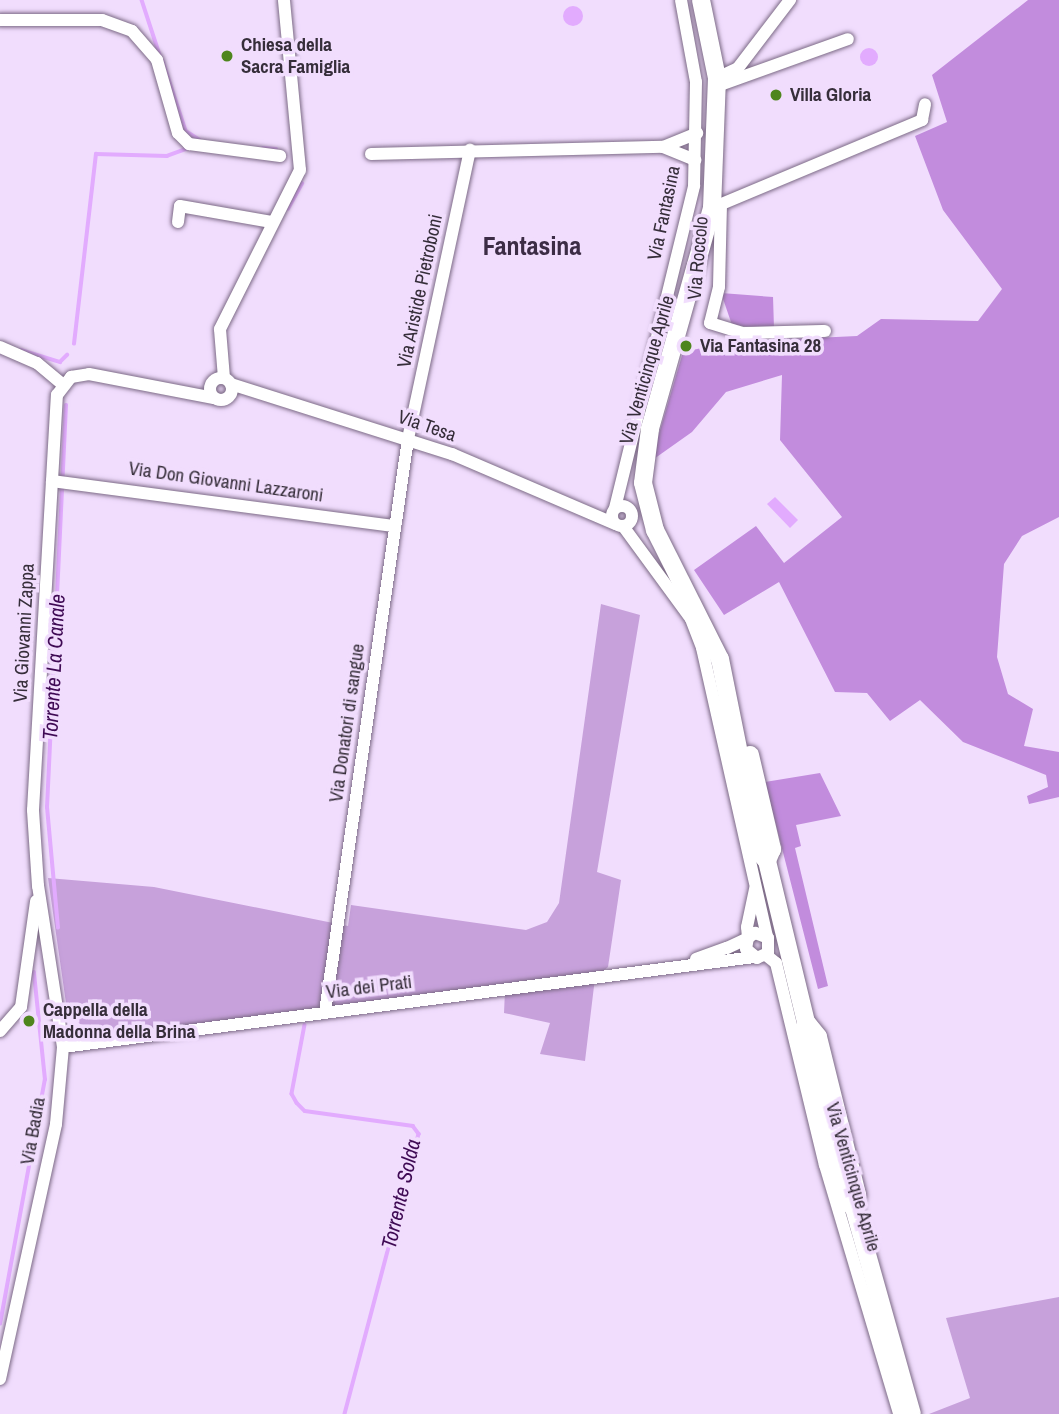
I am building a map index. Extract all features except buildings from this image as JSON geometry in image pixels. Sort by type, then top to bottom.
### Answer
[{"type":"street","points":[[220,387],[220,329],[300,170],[284,0]]},
{"type":"street","name":"Via Fantasina","points":[[616,517],[621,471],[686,227],[696,160],[696,82],[681,0]]},
{"type":"street","points":[[701,0],[717,82],[717,206],[922,120],[925,104]]},
{"type":"street","points":[[775,0],[776,17]]},
{"type":"street","points":[[717,82],[738,68],[790,0]]},
{"type":"street","points":[[0,20],[102,20],[132,31],[157,60],[178,133],[189,144],[280,156]]},
{"type":"street","points":[[717,82],[848,39]]},
{"type":"street","points":[[371,154],[663,147],[697,133]]},
{"type":"street","points":[[663,147],[696,160]]},
{"type":"street","name":"Via Aristide Pietroboni","points":[[408,439],[470,150]]},
{"type":"street","points":[[178,222],[180,205],[272,222]]},
{"type":"street","name":"Via Roccolo","points":[[717,206],[719,287],[710,323],[743,333],[825,331]]},
{"type":"street","name":"Via Venticinque Aprile","points":[[717,206],[650,429],[643,483],[655,530],[710,630],[729,696],[759,852],[767,861],[773,935]]},
{"type":"street","points":[[0,347],[37,363],[62,384]]},
{"type":"street","name":"Via Tesa","points":[[62,384],[72,377],[110,374],[194,392],[220,387],[255,392],[408,439],[582,509],[616,517]]},
{"type":"street","name":"Via Giovanni Zappa","points":[[38,886],[33,810],[53,481],[62,384]]},
{"type":"street","name":"Via Donatori di sangue","points":[[325,1012],[408,439]]},
{"type":"street","name":"Via Fantasina","points":[[621,471],[631,513]]},
{"type":"street","name":"Via Don Giovanni Lazzaroni","points":[[53,481],[395,526]]},
{"type":"street","points":[[616,517],[631,513]]},
{"type":"street","points":[[616,517],[631,513]]},
{"type":"street","name":"Via Venticinque Aprile","points":[[631,513],[646,554]]},
{"type":"street","name":"Via Venticinque Aprile","points":[[616,517],[646,554],[691,619],[702,648],[755,889],[773,935],[788,951],[806,1022],[804,1040],[845,1199],[854,1208],[912,1414]]},
{"type":"street","points":[[0,1031],[20,1007],[38,886]]},
{"type":"street","name":"Via Badia","points":[[0,1379],[56,1124],[64,1047],[38,886]]},
{"type":"street","name":"Via Venticinque Aprile","points":[[748,938],[755,889]]},
{"type":"street","points":[[748,938],[763,955],[773,935]]},
{"type":"street","name":"Via dei Prati","points":[[679,965],[748,938],[773,935]]},
{"type":"street","name":"Via dei Prati","points":[[64,1047],[788,951]]},
{"type":"street","name":"Via Venticinque Aprile","points":[[763,955],[776,963],[825,1165],[899,1414]]},
{"type":"shaded area","points":[[1028,0],[1059,0],[1059,517],[1022,536],[1004,564],[997,657],[1008,694],[1033,709],[1024,746],[1059,752],[1059,797],[1029,804],[1027,796],[1048,787],[1046,775],[963,742],[920,700],[890,721],[867,693],[835,692],[779,582],[724,615],[694,570],[756,526],[784,563],[842,517],[780,440],[782,375],[726,392],[692,432],[651,461],[683,352],[730,342],[857,336],[881,319],[978,321],[1002,289],[943,210],[915,136],[947,122],[932,75]]},
{"type":"shaded area","points":[[573,6],[580,9],[583,16],[580,23],[573,26],[566,23],[563,16],[566,9]]},
{"type":"shaded area","points":[[865,48],[873,48],[878,57],[876,64],[865,66],[860,61],[860,53]]},
{"type":"shaded area","points":[[721,293],[773,297],[774,329],[732,325]]},
{"type":"shaded area","points":[[775,497],[798,520],[790,528],[767,504]]},
{"type":"shaded area","points":[[601,604],[640,615],[597,872],[621,880],[608,967],[595,978],[585,1061],[540,1054],[550,1023],[504,1013],[505,990],[119,1037],[80,1024],[67,1010],[48,878],[154,887],[348,926],[351,905],[526,930],[547,922],[559,903]]},
{"type":"shaded area","points":[[820,773],[841,816],[796,825],[801,846],[795,848],[828,986],[818,989],[765,782]]},
{"type":"shaded area","points":[[1059,1297],[1059,1414],[929,1414],[970,1398],[946,1318]]},
{"type":"waterway","name":"Torrente Solda","points":[[142,0],[160,55]]},
{"type":"waterway","name":"Torrente Solda","points":[[163,61],[186,131],[200,140]]},
{"type":"waterway","name":"Torrente Solda","points":[[263,148],[276,149]]},
{"type":"waterway","points":[[74,344],[96,154],[167,156],[186,149]]},
{"type":"waterway","name":"Torrente Solda","points":[[288,209],[302,184]]},
{"type":"waterway","name":"Torrente La Canale","points":[[21,350],[60,362],[67,355]]},
{"type":"waterway","name":"Torrente La Canale","points":[[58,928],[47,808],[66,405]]},
{"type":"waterway","name":"Torrente La Canale","points":[[0,1324],[45,1080],[34,973]]},
{"type":"waterway","name":"Torrente Solda","points":[[305,1025],[292,1094],[305,1111],[413,1126],[419,1134],[345,1414]]},
{"type":"place","name":"Chiesa della Sacra Famiglia","points":[[227,56]]},
{"type":"place","name":"Villa Gloria","points":[[776,95]]},
{"type":"place","name":"Via Fantasina 28","points":[[686,346]]},
{"type":"place","name":"Cappella della Madonna della Brina","points":[[29,1021]]},
{"type":"district","name":"Fantasina","points":[[532,246]]}]
